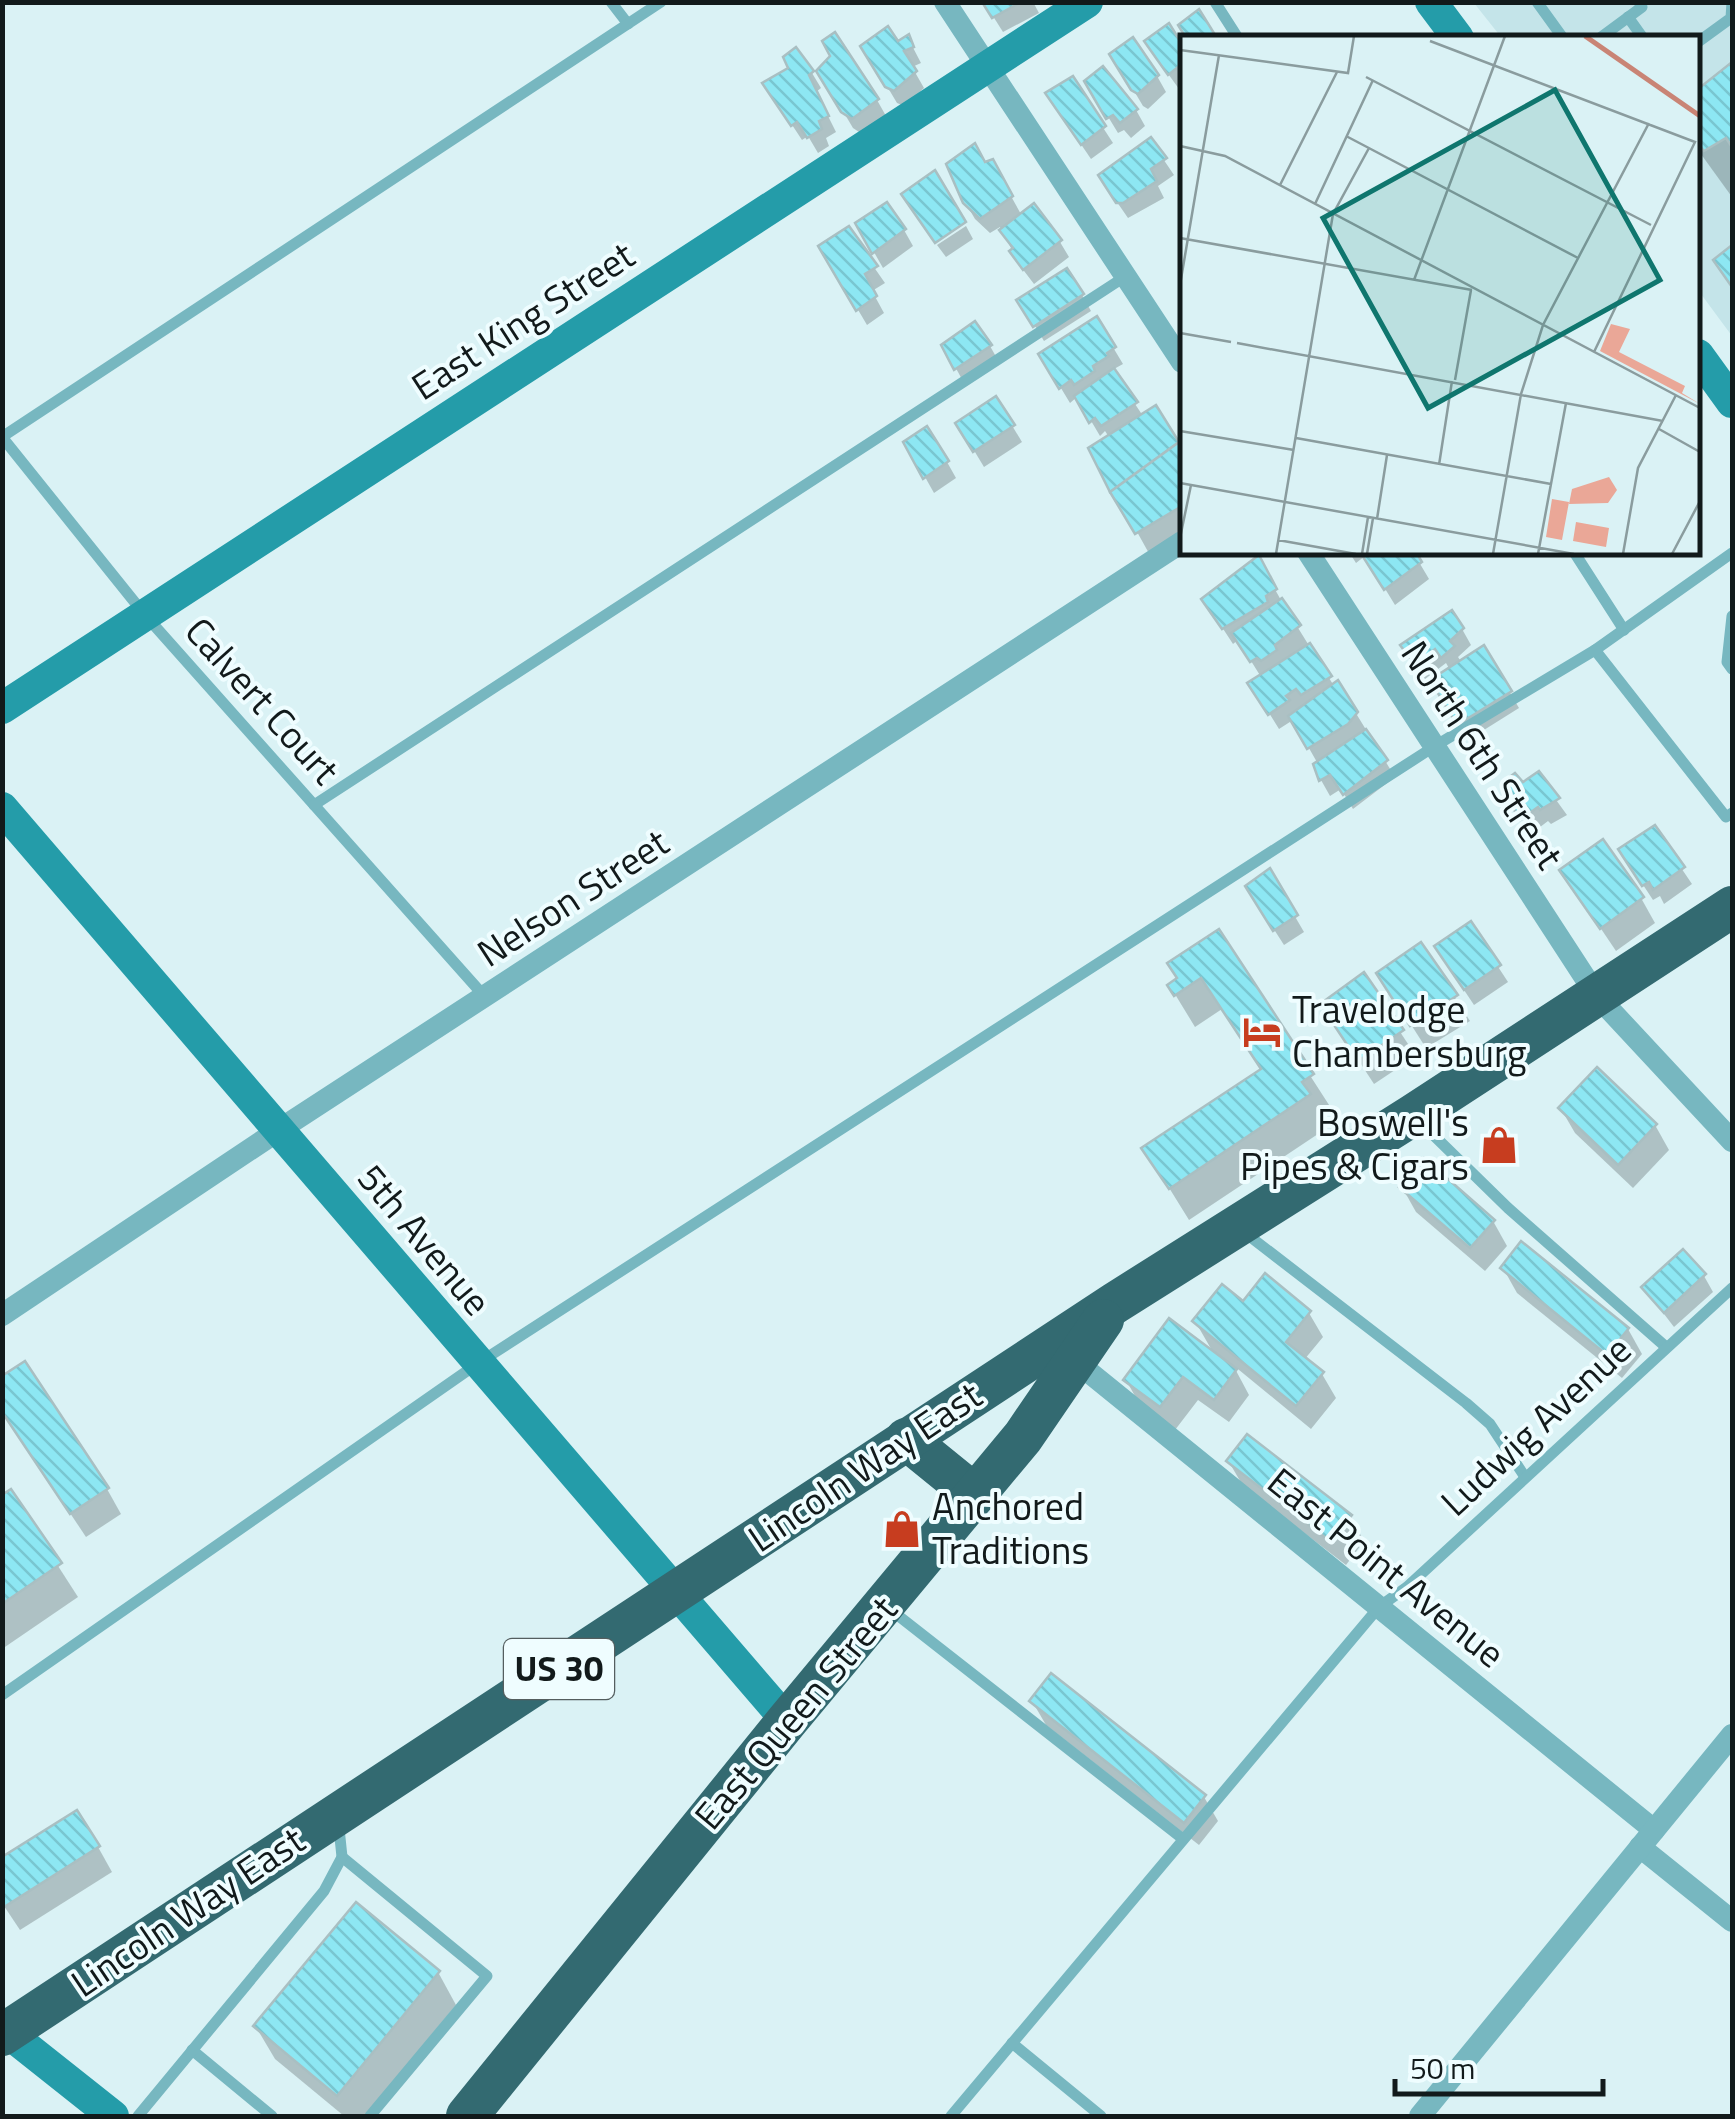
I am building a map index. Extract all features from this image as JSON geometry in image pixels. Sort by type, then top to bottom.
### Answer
[{"type":"highway","name":"Lincoln Way East","points":[[4,2031],[1115,1302],[1413,1116],[1732,907]]},
{"type":"highway","name":"East Queen Street","points":[[467,2116],[1023,1437],[1115,1302]]},
{"type":"highway","points":[[906,1440],[976,1495]]},
{"type":"street","points":[[945,2],[1180,359]]},
{"type":"street","name":"East King Street","points":[[2,708],[1087,2]]},
{"type":"street","points":[[1431,2],[1456,35]]},
{"type":"street","points":[[1700,358],[1732,402]]},
{"type":"street","name":"Nelson Street","points":[[2,1315],[278,1130],[1180,543]]},
{"type":"street","name":"North 6th Street","points":[[1310,555],[1596,996],[1732,1141]]},
{"type":"street","name":"5th Avenue","points":[[2,808],[787,1721]]},
{"type":"street","name":"East Point Avenue","points":[[1074,1360],[1378,1607],[1647,1838],[1732,1921]]},
{"type":"street","points":[[1420,2116],[1732,1735]]},
{"type":"street","points":[[4,2031],[113,2116]]},
{"type":"lane","points":[[611,2],[628,24]]},
{"type":"lane","points":[[2,437],[661,2]]},
{"type":"lane","points":[[1215,2],[1236,35]]},
{"type":"lane","points":[[1537,2],[1560,35]]},
{"type":"lane","points":[[1700,41],[1731,18],[1732,2]]},
{"type":"lane","points":[[1604,35],[1643,4]]},
{"type":"lane","points":[[1628,17],[1641,35]]},
{"type":"lane","points":[[314,805],[1126,276]]},
{"type":"lane","name":"Calvert Court","points":[[2,437],[145,616],[485,997]]},
{"type":"lane","points":[[2,1695],[477,1364],[1435,746],[1595,650],[1732,552]]},
{"type":"lane","points":[[1576,555],[1624,630]]},
{"type":"lane","points":[[1732,616],[1727,662],[1732,669]]},
{"type":"lane","points":[[1595,650],[1726,818],[1732,813]]},
{"type":"lane","points":[[1413,1116],[1508,1208],[1666,1346]]},
{"type":"lane","points":[[1236,1226],[1466,1403],[1490,1424],[1525,1477]]},
{"type":"lane","name":"Ludwig Avenue","points":[[1378,1607],[1407,1587],[1732,1288]]},
{"type":"lane","points":[[885,1605],[1182,1839]]},
{"type":"lane","points":[[951,2116],[1378,1607]]},
{"type":"lane","points":[[138,2116],[324,1890],[342,1858],[337,1813]]},
{"type":"lane","points":[[342,1858],[487,1976],[370,2116]]},
{"type":"lane","points":[[1012,2043],[1101,2116]]},
{"type":"lane","points":[[192,2050],[272,2116]]},
{"type":"shaded area","points":[[1474,3],[1732,3],[1732,336],[1700,293],[1700,35],[1499,35]]},
{"type":"building","points":[[982,2],[1021,2],[992,18]]},
{"type":"building","points":[[1199,9],[1215,35],[1184,35],[1178,25]]},
{"type":"building","points":[[1169,23],[1180,41],[1180,66],[1168,75],[1144,41]]},
{"type":"building","points":[[888,26],[898,41],[909,34],[914,47],[904,51],[917,71],[894,91],[885,87],[860,46]]},
{"type":"building","points":[[835,32],[879,99],[852,119],[841,112],[816,71],[830,56],[822,41]]},
{"type":"building","points":[[1133,37],[1159,75],[1138,94],[1131,90],[1109,54]]},
{"type":"building","points":[[796,47],[814,71],[809,75],[829,116],[819,121],[822,129],[807,138],[797,122],[791,126],[762,83],[788,68],[783,57]]},
{"type":"building","points":[[1732,62],[1732,147],[1726,138],[1704,151],[1700,146],[1700,87]]},
{"type":"building","points":[[1103,66],[1138,109],[1120,123],[1113,115],[1106,119],[1084,81]]},
{"type":"building","points":[[1073,76],[1106,126],[1081,145],[1045,93]]},
{"type":"building","points":[[1151,137],[1167,158],[1151,169],[1157,181],[1123,203],[1116,203],[1098,175]]},
{"type":"building","points":[[975,143],[985,162],[993,159],[1013,196],[980,219],[963,203],[946,164]]},
{"type":"building","points":[[935,170],[966,222],[935,243],[901,194]]},
{"type":"building","points":[[887,202],[906,229],[872,254],[855,223]]},
{"type":"building","points":[[1034,203],[1062,240],[1023,270],[999,230]]},
{"type":"building","points":[[849,226],[878,266],[865,274],[877,296],[856,311],[818,246]]},
{"type":"building","points":[[1732,245],[1732,287],[1713,260]]},
{"type":"building","points":[[1067,268],[1084,294],[1033,327],[1016,300]]},
{"type":"building","points":[[1097,316],[1116,347],[1093,366],[1095,371],[1074,385],[1071,380],[1059,389],[1038,354]]},
{"type":"building","points":[[975,321],[992,345],[954,370],[941,345]]},
{"type":"building","points":[[1114,368],[1138,402],[1101,426],[1095,418],[1089,423],[1074,396]]},
{"type":"building","points":[[996,396],[1015,425],[973,452],[955,423]]},
{"type":"building","points":[[1156,405],[1179,442],[1110,492],[1088,448]]},
{"type":"building","points":[[927,426],[949,461],[923,479],[903,442]]},
{"type":"building","points":[[1180,441],[1180,507],[1135,534],[1110,492]]},
{"type":"building","points":[[1259,555],[1277,589],[1266,596],[1268,602],[1222,629],[1201,599]]},
{"type":"building","points":[[1362,555],[1418,555],[1422,562],[1384,590]]},
{"type":"building","points":[[1282,598],[1301,625],[1275,645],[1277,650],[1261,661],[1257,658],[1250,662],[1231,633]]},
{"type":"building","points":[[1452,610],[1464,628],[1450,641],[1455,646],[1441,658],[1435,649],[1415,665],[1400,645]]},
{"type":"building","points":[[1310,643],[1332,676],[1301,695],[1296,689],[1286,696],[1290,700],[1268,715],[1247,683]]},
{"type":"building","points":[[1484,645],[1512,691],[1457,725],[1430,680]]},
{"type":"building","points":[[1338,680],[1358,712],[1348,724],[1307,749],[1288,716]]},
{"type":"building","points":[[1366,729],[1388,760],[1343,795],[1330,775],[1319,781],[1313,764]]},
{"type":"building","points":[[1539,771],[1560,798],[1520,820],[1504,793],[1508,791],[1503,782],[1515,773],[1523,782]]},
{"type":"building","points":[[1655,825],[1685,867],[1653,890],[1649,882],[1642,886],[1618,849]]},
{"type":"building","points":[[1603,839],[1644,897],[1600,929],[1559,870]]},
{"type":"building","points":[[1270,868],[1298,915],[1273,931],[1245,886]]},
{"type":"building","points":[[1471,921],[1501,965],[1464,990],[1434,946]]},
{"type":"building","name":"Travelodge Chambersburg","points":[[1219,929],[1314,1074],[1302,1082],[1311,1094],[1169,1189],[1141,1148],[1261,1069],[1201,978],[1174,996],[1167,985],[1177,978],[1167,963]]},
{"type":"building","points":[[1421,942],[1458,995],[1410,1026],[1376,973]]},
{"type":"building","points":[[1364,972],[1404,1030],[1358,1061],[1320,1004]]},
{"type":"building","points":[[1597,1067],[1657,1124],[1618,1165],[1558,1108]]},
{"type":"building","points":[[1424,1158],[1495,1220],[1470,1248],[1399,1187]]},
{"type":"building","points":[[1521,1241],[1629,1328],[1607,1355],[1500,1268]]},
{"type":"building","points":[[1683,1249],[1706,1274],[1664,1313],[1641,1287]]},
{"type":"building","points":[[1265,1273],[1311,1311],[1286,1342],[1324,1372],[1296,1406],[1192,1321],[1222,1284],[1243,1301]]},
{"type":"building","points":[[1169,1318],[1237,1369],[1214,1400],[1183,1377],[1160,1407],[1123,1380]]},
{"type":"building","points":[[25,1361],[109,1488],[70,1514],[2,1412],[2,1376]]},
{"type":"building","points":[[1247,1434],[1352,1515],[1331,1542],[1226,1461]]},
{"type":"building","points":[[11,1489],[62,1563],[2,1604],[2,1495]]},
{"type":"building","points":[[1051,1673],[1206,1795],[1184,1823],[1029,1701]]},
{"type":"building","points":[[77,1810],[100,1846],[4,1907],[2,1857]]},
{"type":"building","points":[[356,1902],[440,1971],[337,2096],[253,2026]]},
{"type":"place","name":"Travelodge Chambersburg","points":[[1262,1032]]},
{"type":"place","name":"Boswell's Pipes & Cigars","points":[[1499,1145]]},
{"type":"place","name":"Anchored Traditions","points":[[902,1529]]}]
